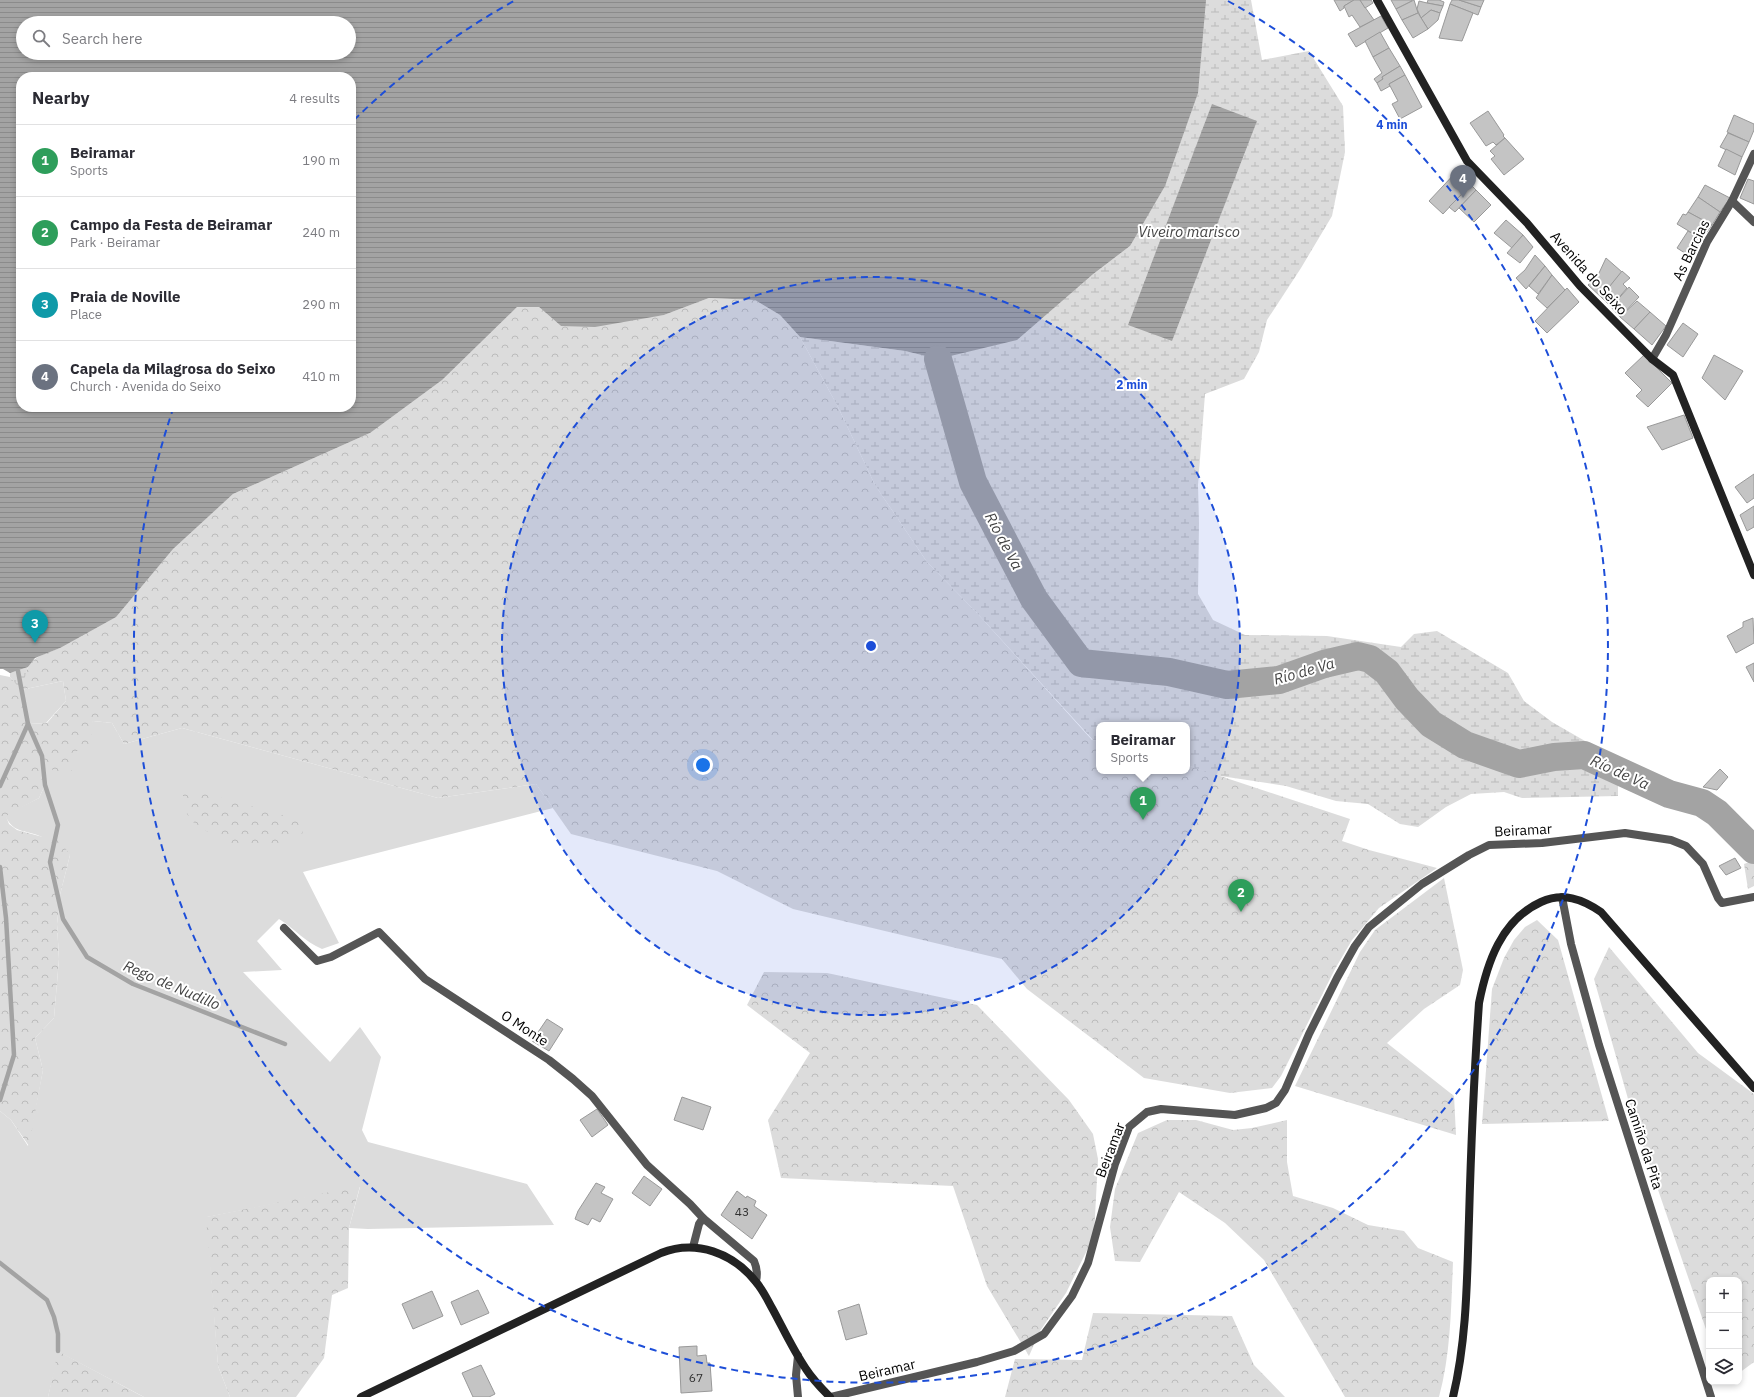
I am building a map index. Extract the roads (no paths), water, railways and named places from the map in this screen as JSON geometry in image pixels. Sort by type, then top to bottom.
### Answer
[{"type":"street","name":"Avenida do Seixo","points":[[1377,0],[1467,161],[1527,223],[1580,286],[1652,359],[1673,375],[1751,559],[1754,575]]},
{"type":"street","name":"As Barcias","points":[[1652,359],[1666,335],[1707,242],[1732,201],[1754,154]]},
{"type":"street","points":[[1732,201],[1754,222]]},
{"type":"street","name":"Beiramar","points":[[830,1397],[977,1362],[1014,1351],[1044,1334],[1072,1296],[1088,1263],[1115,1164],[1130,1127],[1147,1112],[1161,1109],[1235,1115],[1266,1108],[1276,1103],[1285,1090],[1309,1034],[1337,978],[1355,946],[1369,927],[1422,884],[1469,855],[1489,845],[1542,843],[1625,833],[1646,835],[1671,840],[1686,846],[1703,864],[1718,898],[1722,903],[1754,897]]},
{"type":"street","points":[[1453,1397],[1460,1367],[1464,1321],[1479,1003],[1482,988],[1494,952],[1508,927],[1517,916],[1532,906],[1547,899],[1562,897],[1588,902],[1609,919],[1754,1088]]},
{"type":"street","name":"Camiño da Pita","points":[[1562,897],[1571,944],[1599,1045],[1711,1397]]},
{"type":"street","name":"O Monte","points":[[284,928],[317,961],[331,956],[380,932],[425,979],[549,1060],[573,1079],[592,1096],[647,1165],[690,1204],[703,1218]]},
{"type":"street","points":[[693,1247],[698,1224],[703,1218],[754,1261],[758,1274],[756,1281]]},
{"type":"street","points":[[361,1397],[661,1253],[680,1248],[693,1247],[715,1251],[723,1255],[741,1267],[756,1281],[798,1356],[815,1381],[830,1397]]},
{"type":"street","points":[[798,1356],[796,1375],[798,1397]]},
{"type":"water","points":[[0,0],[1206,0],[1198,93],[1165,186],[1130,246],[1092,275],[1017,340],[938,359],[905,351],[800,337],[780,315],[755,300],[709,298],[664,315],[595,327],[561,326],[539,307],[517,307],[442,380],[370,433],[233,494],[173,549],[116,617],[60,648],[35,658],[28,667],[10,673],[0,669]]},
{"type":"water","name":"Viveiro marisco","points":[[1212,104],[1257,121],[1172,341],[1128,325]]},
{"type":"waterway","name":"Río de Va","points":[[938,359],[973,482],[1034,599],[1081,663],[1169,672],[1227,685],[1279,680],[1324,664],[1358,656],[1370,659],[1387,672],[1407,699],[1431,724],[1465,745],[1519,764],[1554,757],[1584,755],[1669,794],[1702,803],[1717,813],[1754,850]]},
{"type":"waterway","name":"Rego de Nudillo","points":[[18,671],[28,724],[42,756],[45,785],[58,825],[50,862],[63,919],[87,957],[133,984],[285,1044]]},
{"type":"waterway","points":[[0,786],[28,724]]},
{"type":"waterway","points":[[0,867],[6,918],[14,1055],[0,1100]]},
{"type":"waterway","points":[[0,1263],[47,1300],[54,1317],[58,1334],[58,1351]]},
{"type":"place","name":"Capela da Milagrosa do Seixo","points":[[1463,198]]},
{"type":"place","name":"Praia de Noville","points":[[35,643]]},
{"type":"place","name":"Beiramar","points":[[1143,820]]},
{"type":"place","name":"Campo da Festa de Beiramar","points":[[1241,912]]}]
